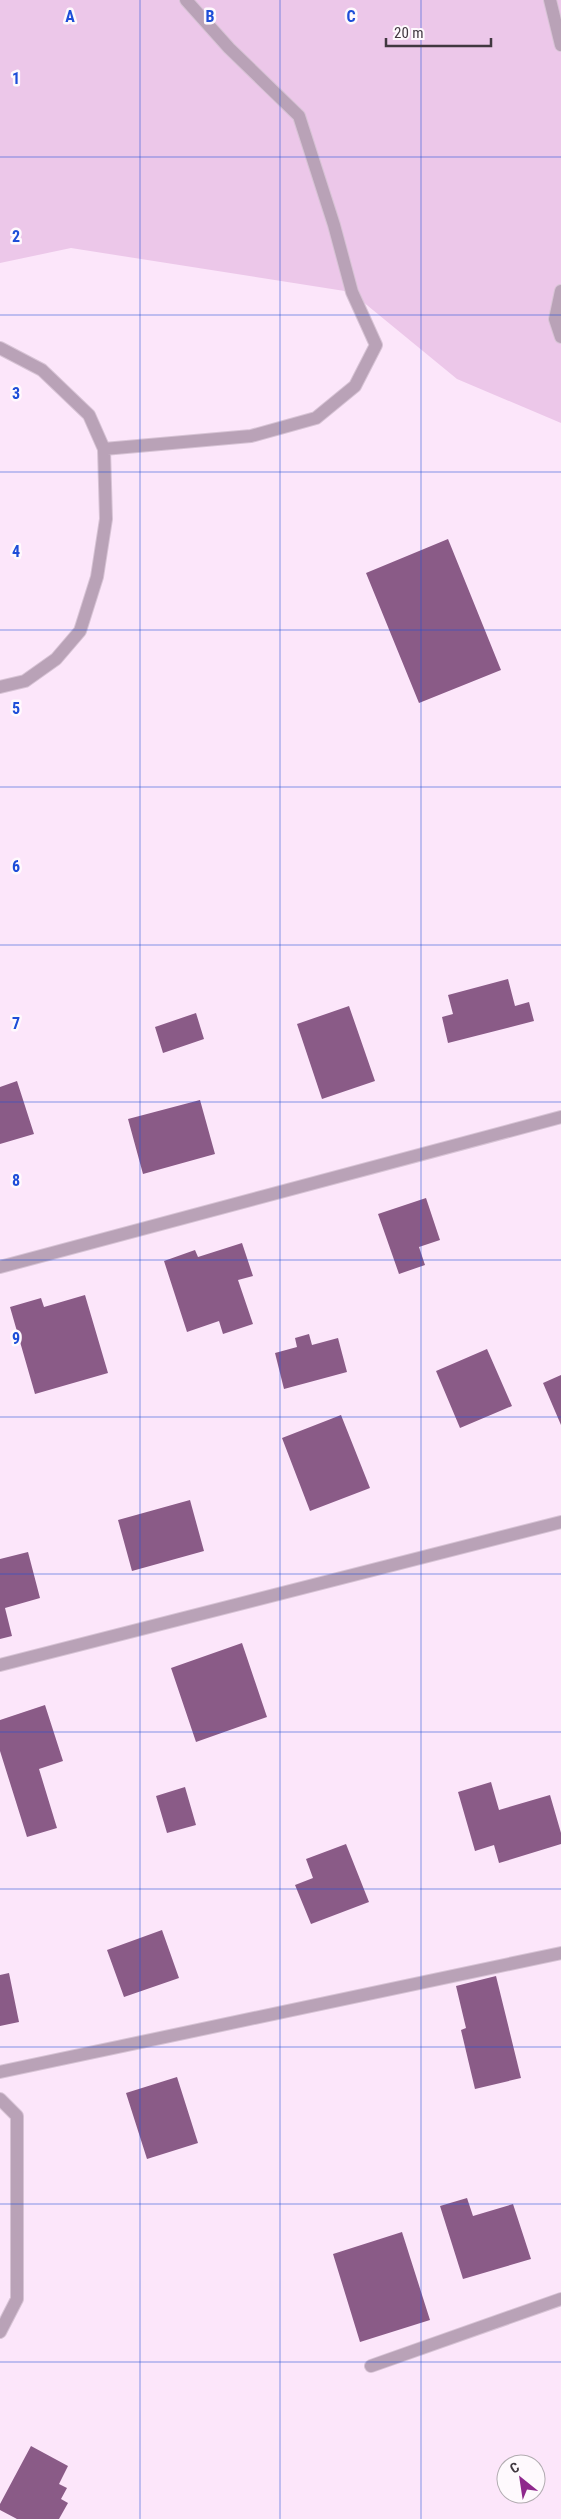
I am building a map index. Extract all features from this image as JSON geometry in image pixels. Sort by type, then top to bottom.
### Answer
[{"type":"lane","points":[[104,449],[251,436],[316,418],[355,386],[376,345],[352,292],[334,225],[299,116],[229,48],[186,0]]},
{"type":"lane","points":[[550,0],[561,45]]},
{"type":"lane","points":[[561,291],[555,319],[561,337]]},
{"type":"lane","points":[[0,348],[42,370],[68,392],[89,415],[104,449],[106,519],[97,577],[80,630],[56,658],[25,681],[0,687]]},
{"type":"lane","points":[[0,1267],[561,1118]]},
{"type":"lane","points":[[0,1665],[561,1522]]},
{"type":"lane","points":[[0,2072],[560,1957]]},
{"type":"lane","points":[[0,2099],[17,2116],[17,2299],[0,2332]]},
{"type":"lane","points":[[371,2366],[561,2299]]},
{"type":"shaded area","points":[[0,0],[561,0],[561,423],[457,379],[351,292],[71,248],[0,263]]},
{"type":"building","points":[[448,539],[501,670],[419,703],[366,573]]},
{"type":"building","points":[[508,979],[515,1006],[529,1002],[534,1021],[448,1043],[442,1017],[453,1014],[448,995]]},
{"type":"building","points":[[349,1006],[375,1081],[322,1099],[297,1024]]},
{"type":"building","points":[[196,1013],[204,1039],[163,1053],[155,1027]]},
{"type":"building","points":[[17,1081],[34,1134],[0,1144],[0,1087]]},
{"type":"building","points":[[200,1100],[215,1154],[143,1174],[128,1119]]},
{"type":"building","points":[[426,1198],[440,1240],[419,1247],[425,1265],[399,1274],[378,1214]]},
{"type":"building","points":[[242,1243],[253,1276],[238,1280],[253,1324],[223,1334],[219,1321],[187,1332],[164,1261],[195,1250],[198,1257]]},
{"type":"building","points":[[85,1295],[108,1373],[35,1394],[10,1307],[41,1298],[44,1307]]},
{"type":"building","points":[[309,1334],[312,1345],[338,1338],[347,1372],[284,1389],[275,1353],[297,1347],[295,1338]]},
{"type":"building","points":[[487,1349],[512,1406],[460,1428],[436,1371]]},
{"type":"building","points":[[561,1375],[561,1425],[543,1383]]},
{"type":"building","points":[[341,1415],[370,1488],[310,1511],[282,1438]]},
{"type":"building","points":[[190,1500],[204,1551],[132,1571],[118,1520]]},
{"type":"building","points":[[28,1552],[40,1598],[5,1608],[12,1636],[0,1639],[0,1559]]},
{"type":"building","points":[[242,1643],[267,1717],[196,1742],[171,1668]]},
{"type":"building","points":[[45,1705],[63,1761],[39,1769],[57,1828],[27,1837],[0,1751],[0,1720]]},
{"type":"building","points":[[491,1782],[499,1810],[550,1795],[561,1833],[561,1844],[499,1863],[494,1845],[475,1851],[458,1792]]},
{"type":"building","points":[[185,1787],[196,1825],[167,1833],[156,1796]]},
{"type":"building","points":[[346,1844],[369,1902],[311,1924],[295,1885],[313,1878],[306,1859]]},
{"type":"building","points":[[162,1930],[179,1978],[124,1997],[107,1950]]},
{"type":"building","points":[[9,1973],[19,2022],[0,2026],[0,1975]]},
{"type":"building","points":[[496,1976],[521,2078],[475,2089],[461,2030],[466,2028],[456,1986]]},
{"type":"building","points":[[177,2077],[198,2143],[147,2159],[126,2093]]},
{"type":"building","points":[[467,2198],[473,2216],[513,2204],[531,2259],[463,2279],[440,2206]]},
{"type":"building","points":[[402,2232],[430,2320],[360,2342],[333,2254]]},
{"type":"building","points":[[31,2446],[68,2466],[59,2484],[67,2488],[61,2499],[68,2503],[59,2519],[17,2519],[0,2510],[0,2504]]}]
